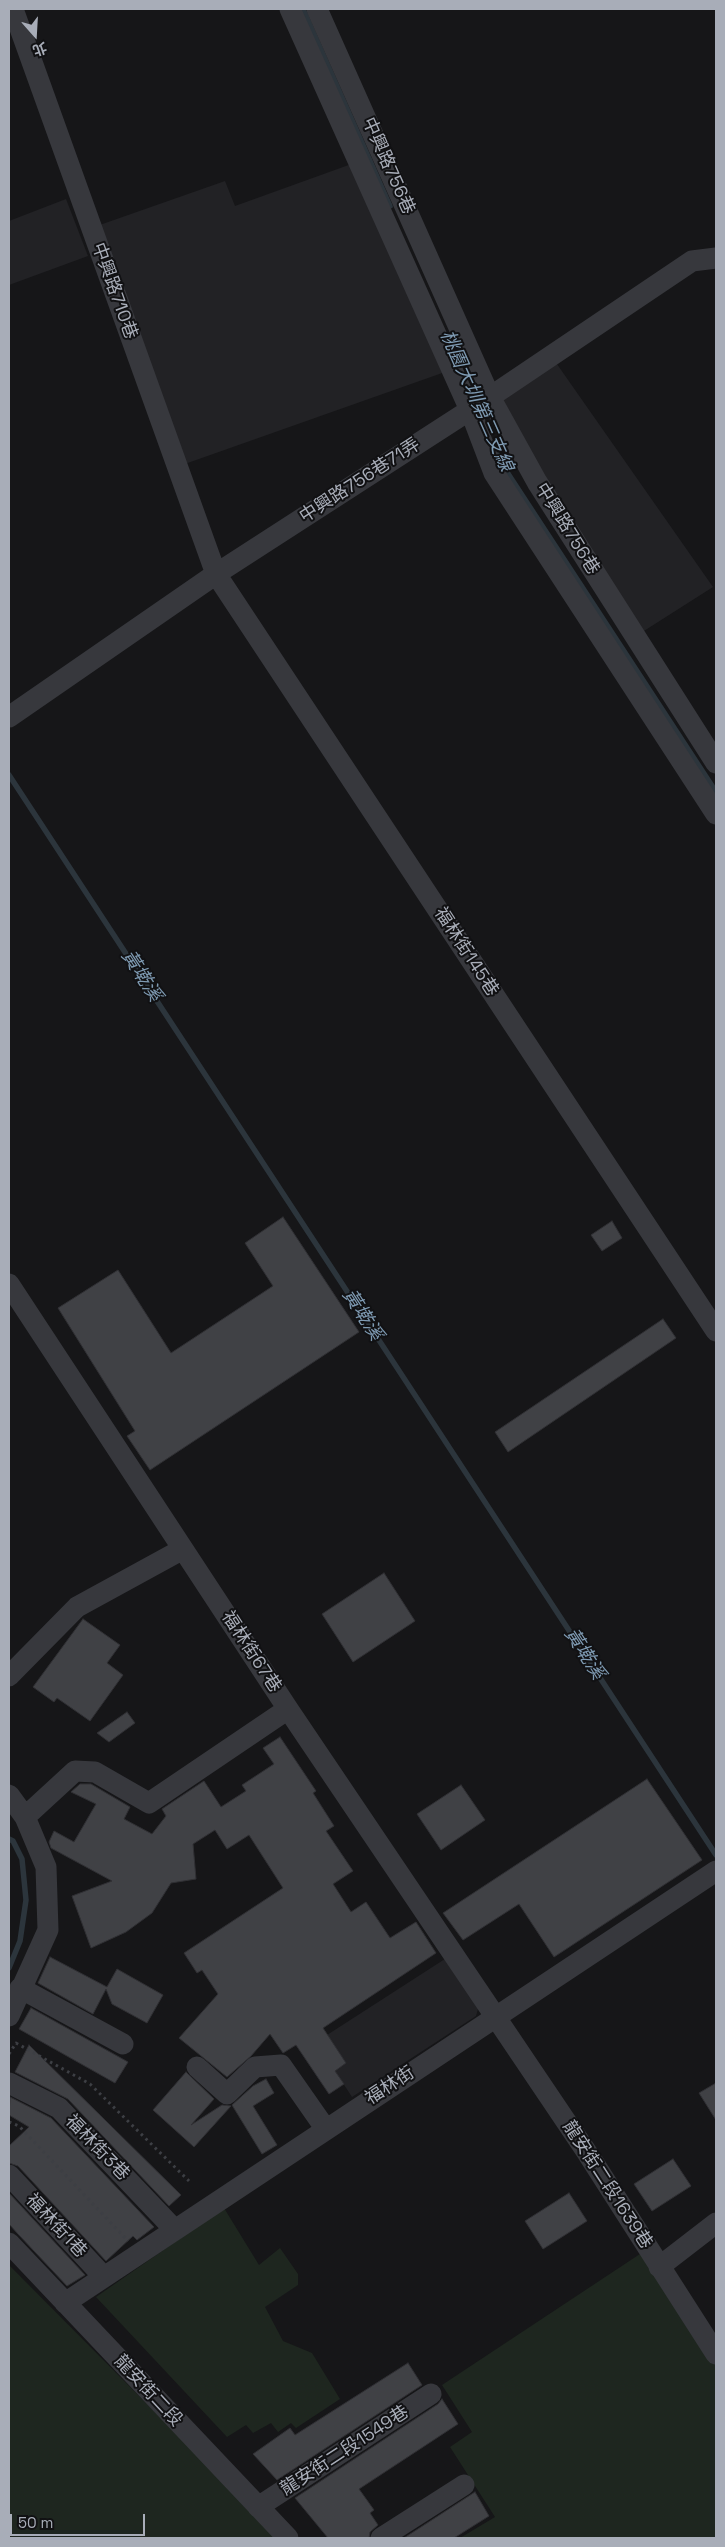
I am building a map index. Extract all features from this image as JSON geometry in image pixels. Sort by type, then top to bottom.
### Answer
[{"type":"street","name":"中興路710巷","points":[[13,9],[216,574]]},
{"type":"street","points":[[290,9],[470,410],[494,474],[716,814]]},
{"type":"street","name":"中興路756巷","points":[[317,9],[490,397],[536,482],[716,763]]},
{"type":"street","name":"中興路756巷71弄","points":[[9,717],[216,574],[490,397],[692,261],[716,258]]},
{"type":"street","name":"福林街145巷","points":[[216,574],[716,1331]]},
{"type":"street","name":"福林街67巷","points":[[9,1284],[182,1549],[495,2018]]},
{"type":"street","points":[[9,1676],[77,1607],[182,1549]]},
{"type":"street","points":[[25,1817],[75,1771],[95,1772],[148,1802],[288,1709]]},
{"type":"street","points":[[9,1795],[25,1817],[46,1867],[48,1930],[20,1988],[9,2016]]},
{"type":"street","name":"福林街","points":[[64,2302],[324,2128],[495,2018],[716,1871]]},
{"type":"street","points":[[20,1988],[122,2044]]},
{"type":"street","name":"龍安街二段1639巷","points":[[495,2018],[588,2154],[716,2354]]},
{"type":"street","points":[[197,2067],[227,2094],[255,2067],[281,2065],[324,2128]]},
{"type":"street","name":"福林街3巷","points":[[9,2083],[59,2108],[174,2229]]},
{"type":"street","name":"福林街1巷","points":[[9,2175],[103,2276]]},
{"type":"street","points":[[660,2267],[716,2223]]},
{"type":"street","name":"龍安街二段","points":[[9,2242],[288,2538]]},
{"type":"street","name":"龍安街二段1549巷","points":[[258,2507],[431,2394]]},
{"type":"street","points":[[380,2538],[464,2485]]},
{"type":"path","points":[[9,2054],[16,2043],[90,2084],[189,2181]]},
{"type":"path","points":[[9,2122],[19,2126],[131,2244]]},
{"type":"shaded area","points":[[357,162],[445,372],[182,465],[94,227],[225,181],[235,206]]},
{"type":"shaded area","points":[[66,199],[88,256],[9,285],[9,221]]},
{"type":"shaded area","points":[[552,357],[713,587],[636,636],[495,395]]},
{"type":"shaded area","points":[[448,1957],[480,2002],[476,2016],[352,2097],[335,2071],[346,2063],[327,2035]]},
{"type":"shaded area","points":[[224,2208],[259,2265],[280,2248],[298,2274],[298,2285],[265,2307],[283,2341],[312,2353],[340,2399],[296,2428],[291,2423],[278,2432],[271,2423],[253,2433],[246,2425],[227,2437],[96,2297]]},
{"type":"shaded area","points":[[646,2250],[716,2357],[716,2538],[460,2538],[495,2517],[450,2447],[472,2432],[442,2385]]},
{"type":"shaded area","points":[[9,2265],[280,2538],[9,2538]]},
{"type":"building","points":[[283,1217],[359,1332],[150,1470],[127,1436],[135,1431],[58,1308],[118,1270],[171,1353],[273,1286],[245,1243]]},
{"type":"building","points":[[612,1221],[622,1238],[602,1251],[591,1235]]},
{"type":"building","points":[[663,1319],[676,1338],[508,1452],[495,1432]]},
{"type":"building","points":[[384,1573],[415,1621],[353,1662],[322,1614]]},
{"type":"building","points":[[83,1619],[120,1645],[107,1663],[123,1675],[90,1721],[57,1698],[54,1702],[33,1687]]},
{"type":"building","points":[[127,1712],[135,1723],[109,1742],[97,1733]]},
{"type":"building","points":[[280,1737],[316,1791],[313,1793],[334,1826],[326,1831],[353,1871],[333,1884],[351,1912],[366,1902],[390,1938],[416,1922],[436,1953],[323,2028],[346,2063],[335,2071],[344,2084],[329,2094],[296,2045],[283,2053],[270,2034],[251,2056],[227,2077],[179,2038],[218,1994],[202,1970],[197,1973],[184,1953],[283,1888],[249,1835],[227,1849],[215,1830],[193,1844],[196,1879],[171,1883],[152,1913],[126,1932],[91,1948],[72,1896],[112,1881],[51,1848],[49,1842],[54,1831],[74,1842],[96,1804],[71,1792],[80,1784],[91,1784],[130,1807],[124,1819],[152,1834],[166,1816],[162,1809],[204,1781],[221,1807],[246,1791],[242,1785],[274,1764],[263,1748]]},
{"type":"building","points":[[647,1779],[702,1860],[554,1957],[519,1904],[463,1940],[443,1913]]},
{"type":"building","points":[[461,1785],[485,1820],[441,1850],[417,1814]]},
{"type":"building","points":[[50,1957],[107,1987],[117,1969],[163,1995],[147,2023],[112,2004],[106,1989],[93,2014],[38,1983]]},
{"type":"building","points":[[31,2008],[128,2062],[115,2083],[19,2029]]},
{"type":"building","points":[[29,2045],[181,2195],[169,2206],[68,2099],[15,2072]]},
{"type":"building","points":[[186,2072],[214,2099],[191,2125],[222,2105],[231,2106],[194,2147],[153,2110]]},
{"type":"building","points":[[266,2079],[274,2093],[253,2106],[277,2145],[262,2154],[232,2105],[253,2086]]},
{"type":"building","points":[[716,2083],[716,2120],[699,2093]]},
{"type":"building","points":[[10,2097],[51,2118],[154,2227],[137,2240],[133,2236],[106,2261],[18,2166],[9,2163],[9,2146],[29,2127],[9,2115]]},
{"type":"building","points":[[673,2159],[691,2186],[652,2211],[634,2184]]},
{"type":"building","points":[[9,2193],[85,2275],[67,2286],[18,2234],[9,2224]]},
{"type":"building","points":[[569,2193],[587,2221],[543,2249],[525,2221]]},
{"type":"building","points":[[408,2363],[422,2385],[277,2480],[253,2454],[290,2428],[295,2435]]},
{"type":"building","points":[[442,2399],[458,2424],[359,2489],[374,2510],[370,2513],[378,2525],[370,2532],[369,2538],[328,2538],[295,2498],[438,2404]]},
{"type":"building","points":[[475,2492],[489,2516],[454,2538],[404,2538]]},
{"type":"waterway","name":"桃園大圳第三支線","points":[[303,9],[390,206]]},
{"type":"waterway","name":"桃園大圳第三支線","points":[[498,455],[503,466],[716,792]]},
{"type":"waterway","name":"黃墘溪","points":[[9,775],[716,1855]]},
{"type":"waterway","points":[[9,1839],[13,1841],[22,1859],[26,1900],[20,1941],[9,1968]]}]
